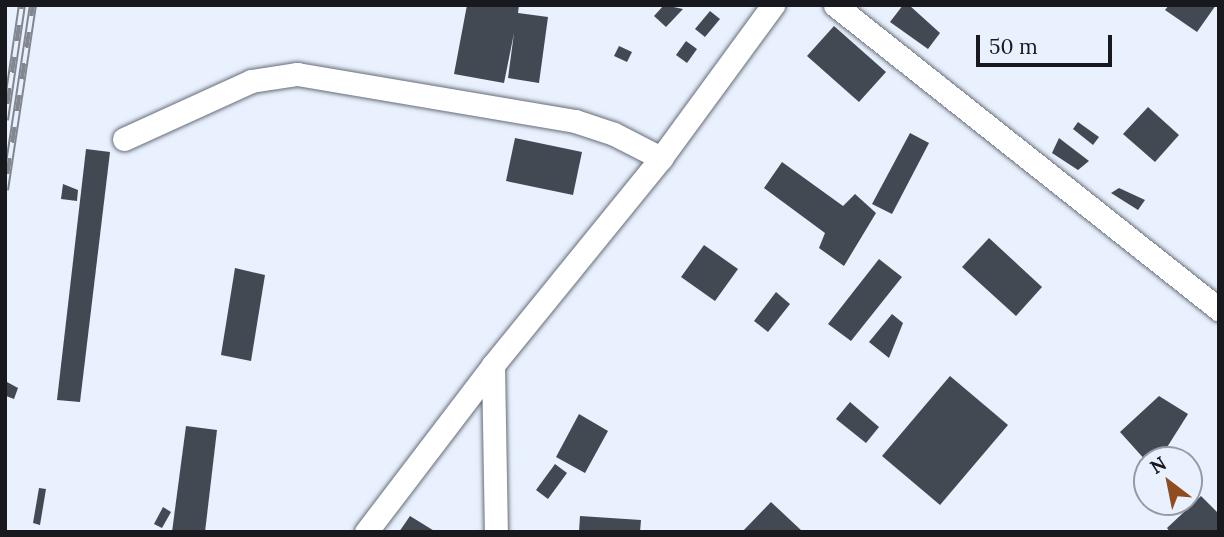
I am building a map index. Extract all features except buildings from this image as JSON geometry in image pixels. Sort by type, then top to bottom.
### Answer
[{"type":"street","points":[[366,532],[493,365],[661,158],[773,5]]},
{"type":"street","points":[[835,5],[1219,309]]},
{"type":"street","points":[[124,139],[251,81],[297,74],[575,121],[614,134],[661,158]]},
{"type":"street","points":[[493,365],[496,532]]},
{"type":"railway","points":[[5,120],[22,5]]},
{"type":"railway","points":[[5,190],[33,5]]}]
